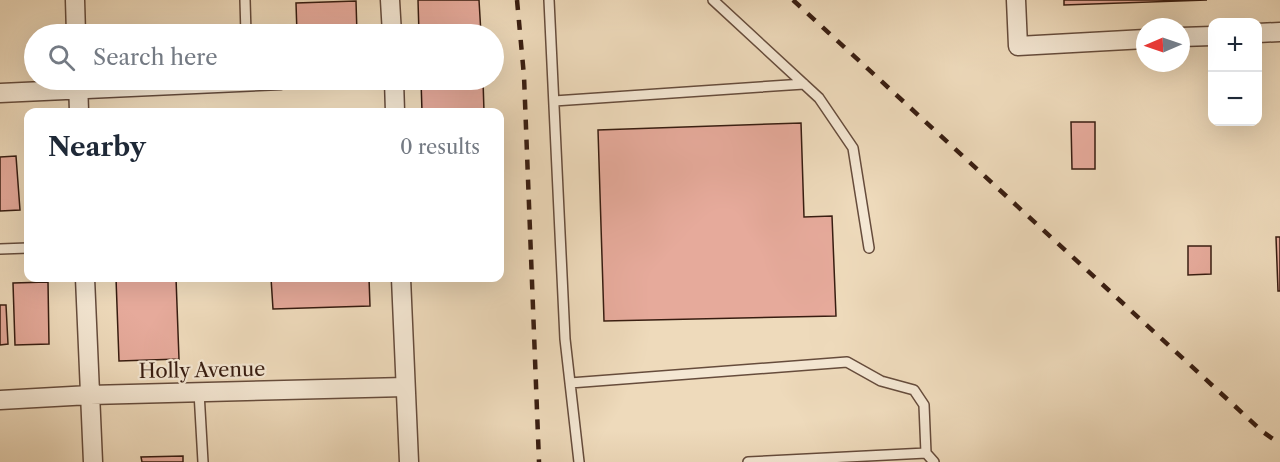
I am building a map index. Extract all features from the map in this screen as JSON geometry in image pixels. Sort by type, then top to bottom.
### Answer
[{"type":"street","points":[[75,0],[76,24]]},
{"type":"street","points":[[390,0],[391,24]]},
{"type":"street","points":[[1016,0],[1018,46],[1136,39]]},
{"type":"street","points":[[1262,33],[1280,32]]},
{"type":"street","points":[[1190,37],[1208,36]]},
{"type":"street","points":[[0,93],[29,90]]},
{"type":"street","points":[[78,90],[79,108]]},
{"type":"street","points":[[394,90],[395,108]]},
{"type":"street","points":[[85,282],[93,462]]},
{"type":"street","points":[[401,282],[409,462]]},
{"type":"street","name":"Holly Avenue","points":[[0,400],[90,395],[405,387]]},
{"type":"lane","points":[[245,0],[246,24]]},
{"type":"lane","points":[[549,0],[565,339],[579,462]]},
{"type":"lane","points":[[713,0],[819,98],[854,148],[869,248]]},
{"type":"lane","points":[[554,101],[804,84]]},
{"type":"lane","points":[[0,249],[24,248]]},
{"type":"lane","points":[[570,383],[847,362],[881,381],[914,390],[924,405],[926,453],[933,462]]},
{"type":"lane","points":[[199,392],[202,462]]},
{"type":"lane","points":[[748,462],[926,453]]},
{"type":"building","points":[[418,0],[479,0],[480,24],[419,24]]},
{"type":"building","points":[[1064,0],[1207,0],[1064,5]]},
{"type":"building","points":[[356,1],[357,24],[297,24],[296,3]]},
{"type":"building","points":[[421,90],[483,90],[484,108],[422,108]]},
{"type":"building","points":[[1071,122],[1095,122],[1095,169],[1072,169]]},
{"type":"building","points":[[801,123],[804,217],[832,216],[836,316],[604,321],[598,130]]},
{"type":"building","points":[[16,156],[20,210],[0,211],[0,157]]},
{"type":"building","points":[[1276,237],[1280,237],[1280,291],[1278,291]]},
{"type":"building","points":[[1188,246],[1211,246],[1211,274],[1188,275]]},
{"type":"building","points":[[48,282],[49,344],[15,345],[13,283]]},
{"type":"building","points":[[116,282],[176,282],[179,359],[119,361]]},
{"type":"building","points":[[271,282],[369,282],[370,306],[273,309]]},
{"type":"building","points":[[0,305],[6,305],[8,344],[0,345]]},
{"type":"building","points":[[183,456],[183,462],[142,462],[141,457]]},
{"type":"railway","points":[[517,0],[524,76],[539,462]]},
{"type":"railway","points":[[793,0],[1263,432],[1280,444]]}]
